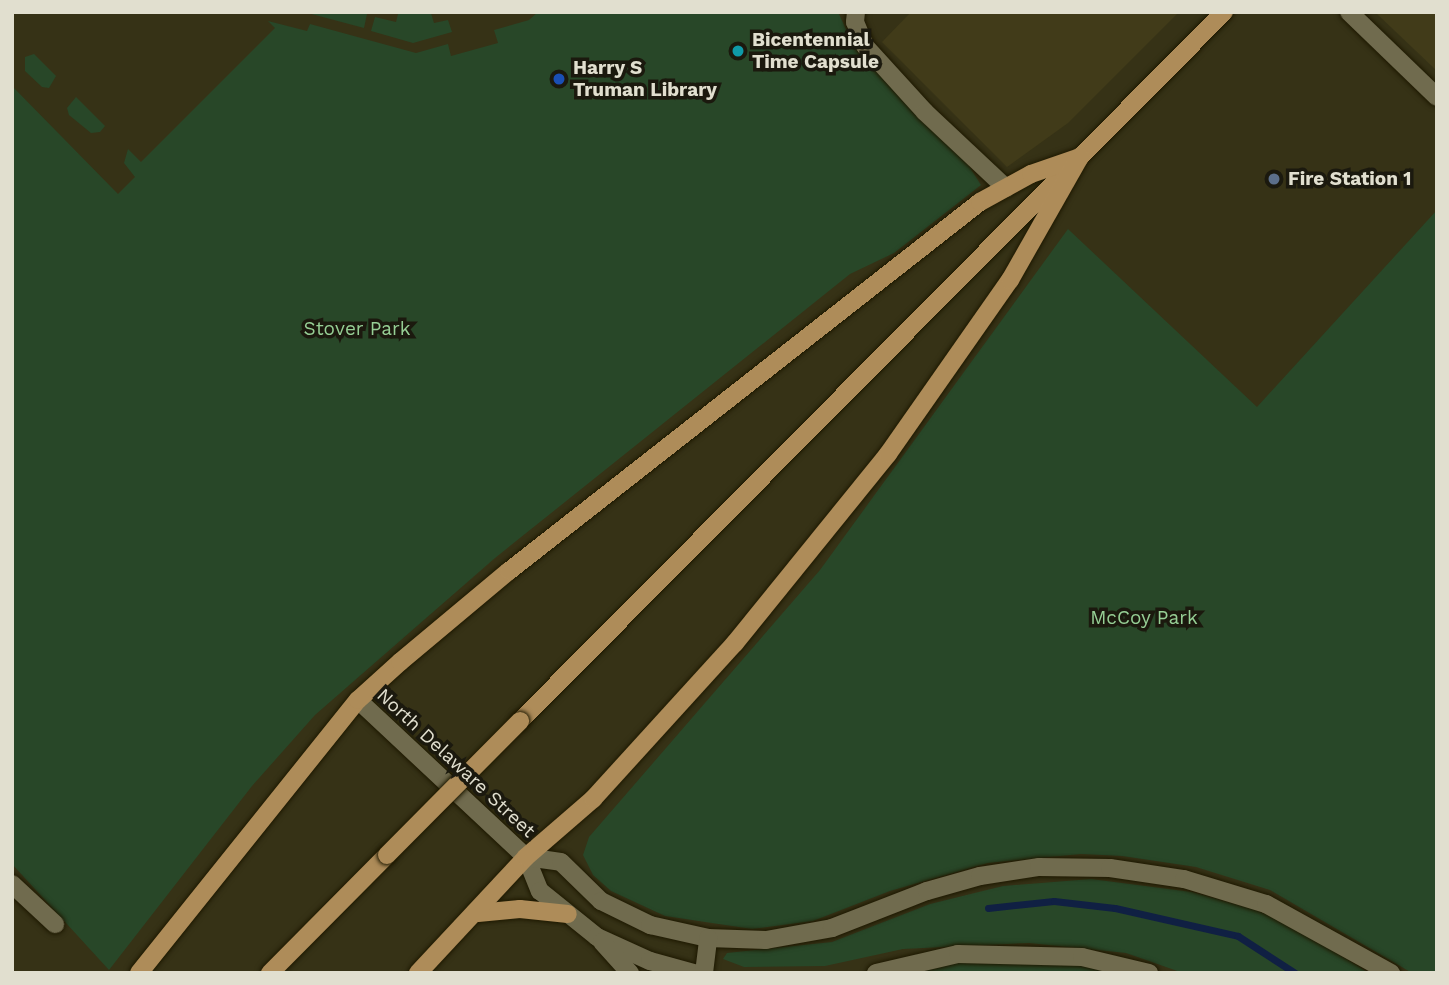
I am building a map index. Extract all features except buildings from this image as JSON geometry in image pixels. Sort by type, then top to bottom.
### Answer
[{"type":"main road","points":[[270,973],[1224,12]]},
{"type":"main road","points":[[139,973],[358,700],[509,571],[939,234],[1006,188],[1080,157]]},
{"type":"main road","points":[[418,973],[478,913],[526,857],[568,824],[651,739],[735,643],[879,465],[1010,280],[1080,157]]},
{"type":"main road","points":[[478,913],[520,909],[568,914]]},
{"type":"street","points":[[856,12],[855,22],[866,46],[925,112],[1006,188]]},
{"type":"street","points":[[1349,12],[1437,97]]},
{"type":"street","name":"North Delaware Street","points":[[358,700],[526,857]]},
{"type":"street","points":[[526,857],[540,891],[597,937],[630,973]]},
{"type":"street","points":[[526,857],[561,862],[600,901],[650,925],[708,937],[766,940],[832,928],[980,876],[1039,867],[1110,868],[1184,879],[1266,904],[1391,973]]},
{"type":"street","points":[[12,884],[55,924]]},
{"type":"street","points":[[597,937],[650,961],[694,973]]},
{"type":"street","points":[[704,973],[708,937]]},
{"type":"street","points":[[876,973],[958,954],[1082,957],[1149,973]]},
{"type":"shaded area","points":[[911,12],[1179,12],[1068,123],[1007,167],[882,42]]},
{"type":"shaded area","points":[[1375,12],[1437,12],[1437,71]]},
{"type":"green space","points":[[304,12],[360,12],[367,14],[364,28]]},
{"type":"green space","name":"Stover Park","points":[[538,12],[838,12],[852,42],[969,166],[981,185],[894,253],[850,274],[495,558],[315,715],[252,786],[109,970],[12,864],[12,86],[118,194],[135,177],[124,163],[128,149],[141,162],[275,28],[268,21],[307,31],[310,24],[416,53],[448,44],[451,56],[498,43],[494,30],[529,20]]},
{"type":"green space","points":[[431,13],[434,23],[448,20],[452,32],[413,43],[371,31],[375,17],[396,22],[398,14]]},
{"type":"green space","points":[[34,54],[56,76],[49,88],[42,87],[25,71],[25,57]]},
{"type":"green space","points":[[76,97],[105,126],[100,132],[91,133],[69,115],[67,108]]},
{"type":"green space","name":"McCoy Park","points":[[1437,210],[1437,973],[1412,973],[1270,890],[1196,867],[1122,856],[1081,854],[988,863],[890,891],[813,921],[752,929],[665,916],[611,891],[593,875],[583,855],[589,837],[820,570],[1068,229],[1257,407]]},
{"type":"green space","points":[[1091,879],[1192,892],[1256,910],[1294,927],[1369,973],[1183,973],[1126,953],[1029,943],[903,949],[825,966],[744,967],[723,959],[727,953],[832,942],[930,904],[1003,886]]},
{"type":"green space","points":[[966,961],[1066,961],[1128,973],[905,973]]},
{"type":"waterway","points":[[988,908],[1054,901],[1115,908],[1238,936],[1295,973]]},
{"type":"place","name":"Bicentennial Time Capsule","points":[[738,51]]},
{"type":"place","name":"Harry S Truman Library","points":[[559,79]]},
{"type":"place","name":"Fire Station 1","points":[[1274,179]]}]
